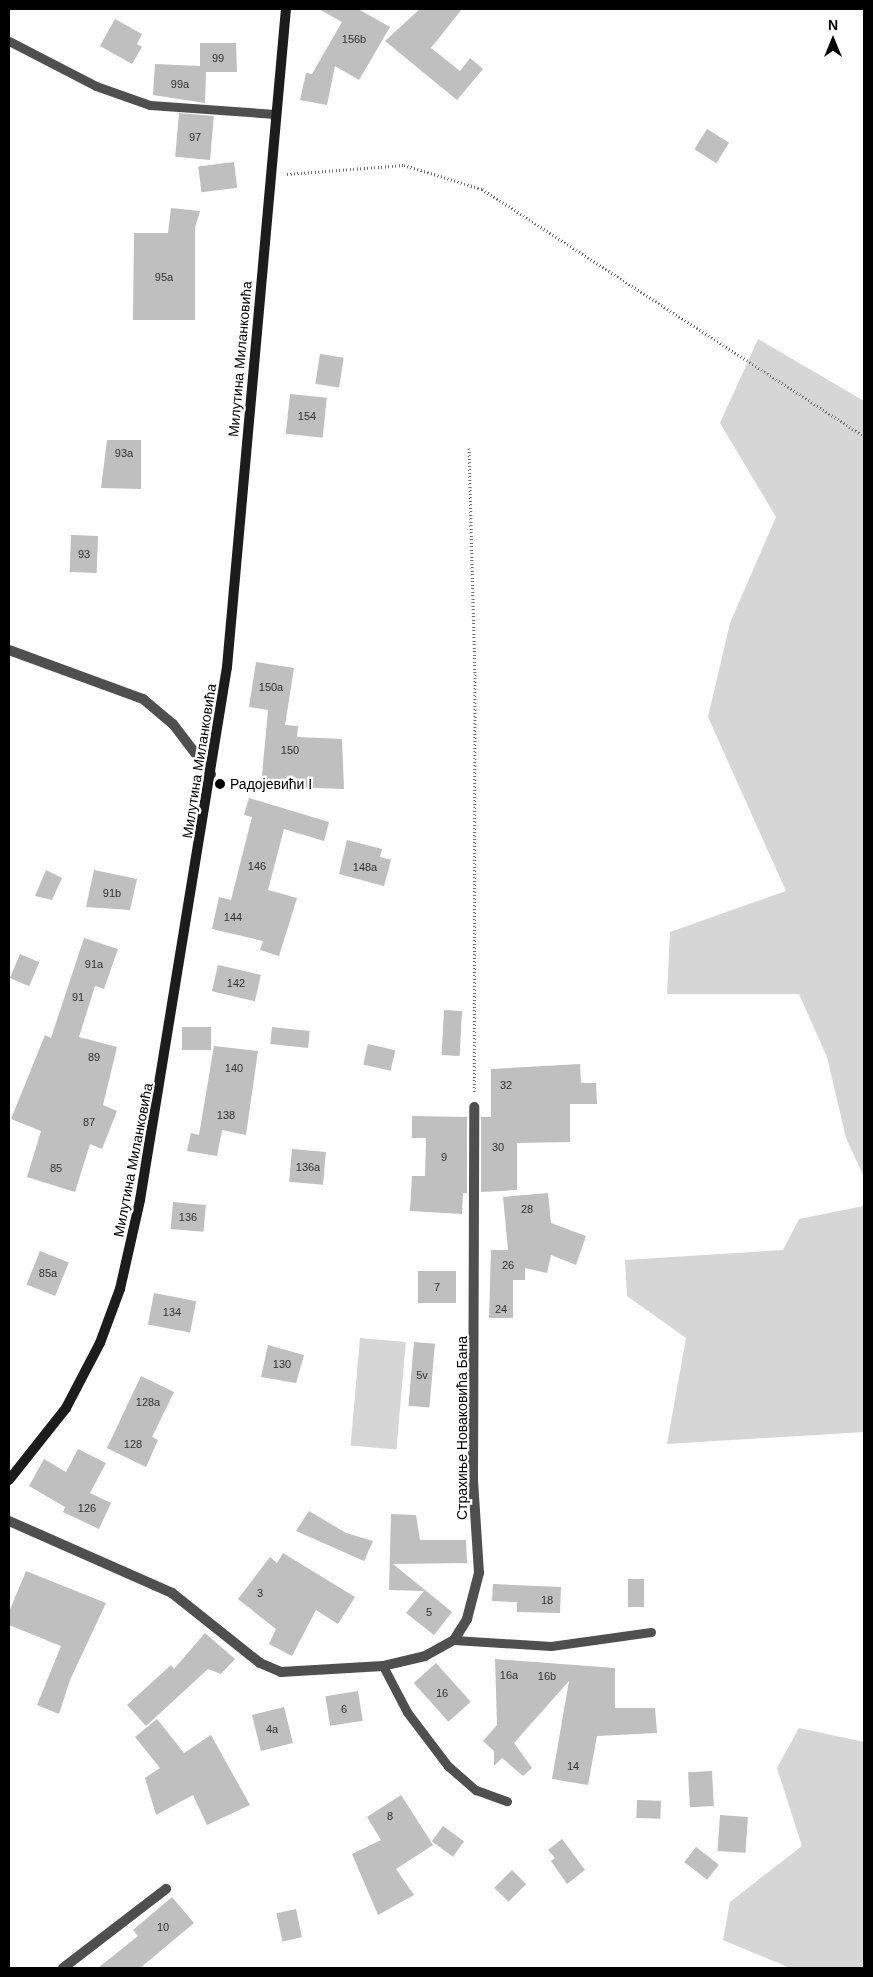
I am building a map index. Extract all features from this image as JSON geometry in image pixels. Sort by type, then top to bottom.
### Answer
[{"type":"main road","name":"Милутина Миланковића","points":[[9,1480],[78,1389],[120,1289],[148,1157],[227,667],[286,9]]},
{"type":"street","points":[[9,650],[143,699],[173,724],[211,774]]},
{"type":"street","name":"Страхиње Новаковића Бана","points":[[9,1520],[172,1593],[271,1669],[291,1673],[382,1666],[425,1656],[454,1640],[467,1619],[479,1573],[473,1480],[474,1107]]},
{"type":"street","points":[[63,1968],[166,1888]]},
{"type":"lane","points":[[9,41],[96,86],[150,104],[276,114]]},
{"type":"lane","points":[[454,1640],[551,1646],[652,1632]]},
{"type":"lane","points":[[382,1666],[408,1712],[448,1766],[476,1790],[507,1801]]},
{"type":"path","points":[[270,176],[404,165],[482,189],[864,436]]},
{"type":"path","points":[[469,448],[476,694],[474,1107]]},
{"type":"shaded area","points":[[758,339],[864,401],[864,1177],[846,1138],[827,1057],[799,994],[667,994],[670,932],[786,891],[708,717],[730,623],[776,517],[720,423]]},
{"type":"shaded area","points":[[864,1206],[864,1432],[667,1444],[686,1338],[627,1296],[625,1260],[783,1250],[799,1219]]},
{"type":"shaded area","points":[[360,1338],[406,1342],[396,1450],[351,1446]]},
{"type":"shaded area","points":[[799,1728],[864,1742],[864,1968],[790,1968],[723,1940],[730,1902],[802,1846],[777,1768]]},
{"type":"building","points":[[319,9],[358,9],[390,27],[359,80],[335,66],[327,105],[300,100],[306,73],[312,74],[342,22]]},
{"type":"building","points":[[420,9],[462,9],[431,48],[460,71],[470,58],[483,69],[457,100],[385,41]]},
{"type":"building","points":[[115,19],[142,34],[137,44],[142,47],[132,64],[100,46]]},
{"type":"building","points":[[200,43],[236,43],[237,72],[206,72],[205,103],[153,95],[155,64],[200,66]]},
{"type":"building","points":[[179,113],[214,116],[210,160],[175,157]]},
{"type":"building","points":[[707,129],[729,143],[716,163],[694,149]]},
{"type":"building","points":[[234,162],[237,188],[201,192],[198,166]]},
{"type":"building","points":[[171,208],[200,211],[195,228],[195,320],[133,320],[134,233],[168,233]]},
{"type":"building","points":[[320,354],[344,358],[339,387],[315,384]]},
{"type":"building","points":[[290,394],[327,398],[323,438],[286,434]]},
{"type":"building","points":[[107,440],[141,440],[141,489],[101,488]]},
{"type":"building","points":[[71,535],[98,536],[97,573],[70,572]]},
{"type":"building","points":[[256,662],[294,668],[285,725],[298,726],[297,737],[342,739],[344,789],[261,786],[268,710],[249,707]]},
{"type":"building","points":[[249,798],[329,822],[324,841],[284,829],[268,890],[297,898],[279,956],[260,950],[263,941],[212,929],[219,897],[231,900],[252,817],[244,815]]},
{"type":"building","points":[[347,840],[382,849],[380,857],[391,860],[384,886],[339,874]]},
{"type":"building","points":[[46,870],[62,878],[52,900],[35,896]]},
{"type":"building","points":[[94,870],[137,879],[130,910],[86,907]]},
{"type":"building","points":[[84,938],[118,949],[104,989],[95,986],[79,1037],[117,1047],[103,1105],[117,1111],[102,1149],[90,1144],[75,1192],[27,1177],[41,1131],[11,1119],[45,1035],[51,1038]]},
{"type":"building","points":[[20,954],[39,962],[29,986],[10,978]]},
{"type":"building","points":[[218,965],[261,975],[255,1001],[212,991]]},
{"type":"building","points":[[444,1010],[462,1011],[460,1056],[442,1055]]},
{"type":"building","points":[[182,1027],[211,1027],[211,1050],[182,1050]]},
{"type":"building","points":[[272,1027],[310,1031],[308,1048],[270,1044]]},
{"type":"building","points":[[368,1044],[395,1050],[391,1071],[363,1064]]},
{"type":"building","points":[[214,1046],[258,1051],[246,1135],[222,1130],[217,1156],[187,1151],[191,1133],[199,1135]]},
{"type":"building","points":[[580,1064],[581,1083],[596,1083],[597,1104],[570,1104],[570,1142],[517,1143],[517,1190],[481,1192],[481,1117],[491,1117],[491,1069]]},
{"type":"building","points":[[412,1116],[467,1117],[467,1193],[463,1193],[462,1214],[410,1211],[412,1176],[425,1176],[426,1138],[412,1138]]},
{"type":"building","points":[[292,1149],[326,1152],[323,1185],[289,1182]]},
{"type":"building","points":[[548,1193],[551,1223],[586,1236],[576,1265],[551,1255],[547,1273],[525,1268],[525,1280],[513,1280],[513,1318],[489,1318],[491,1250],[508,1250],[503,1197]]},
{"type":"building","points":[[173,1202],[206,1205],[204,1232],[171,1229]]},
{"type":"building","points":[[40,1251],[69,1263],[55,1296],[27,1284]]},
{"type":"building","points":[[418,1271],[456,1271],[456,1303],[418,1303]]},
{"type":"building","points":[[154,1293],[196,1301],[190,1333],[148,1324]]},
{"type":"building","points":[[414,1342],[435,1344],[429,1408],[408,1406]]},
{"type":"building","points":[[268,1345],[304,1355],[296,1383],[261,1377]]},
{"type":"building","points":[[141,1376],[174,1392],[152,1437],[158,1440],[146,1467],[107,1448]]},
{"type":"building","points":[[78,1449],[106,1463],[90,1493],[111,1503],[99,1529],[63,1512],[65,1507],[29,1486],[44,1459],[66,1472]]},
{"type":"building","points":[[309,1511],[346,1533],[373,1541],[364,1561],[296,1531]]},
{"type":"building","points":[[391,1514],[416,1515],[420,1540],[466,1540],[467,1563],[393,1564],[452,1612],[434,1635],[406,1613],[424,1591],[389,1590]]},
{"type":"building","points":[[283,1553],[355,1597],[338,1624],[316,1610],[292,1656],[269,1644],[276,1629],[238,1599],[270,1557],[277,1563]]},
{"type":"building","points":[[26,1571],[106,1603],[70,1680],[59,1714],[37,1705],[61,1646],[9,1625],[9,1612]]},
{"type":"building","points":[[628,1579],[644,1579],[644,1607],[628,1607]]},
{"type":"building","points":[[493,1584],[561,1587],[560,1613],[517,1612],[517,1602],[492,1601]]},
{"type":"building","points":[[205,1633],[235,1659],[221,1674],[208,1669],[146,1726],[127,1705],[171,1665],[174,1669]]},
{"type":"building","points":[[495,1659],[615,1668],[615,1708],[655,1708],[657,1733],[597,1736],[588,1785],[552,1779],[569,1681],[514,1743],[532,1768],[523,1776],[502,1758],[494,1766],[494,1751],[483,1741],[497,1725]]},
{"type":"building","points":[[436,1663],[471,1702],[449,1722],[414,1683]]},
{"type":"building","points":[[358,1691],[363,1721],[330,1726],[325,1696]]},
{"type":"building","points":[[284,1707],[293,1743],[261,1751],[252,1715]]},
{"type":"building","points":[[157,1719],[184,1753],[211,1735],[250,1805],[207,1825],[193,1795],[156,1815],[145,1778],[160,1768],[135,1737]]},
{"type":"building","points":[[712,1771],[714,1806],[690,1807],[688,1772]]},
{"type":"building","points":[[401,1795],[433,1845],[396,1869],[414,1895],[378,1915],[352,1854],[381,1840],[367,1817]]},
{"type":"building","points":[[637,1800],[661,1801],[660,1819],[636,1818]]},
{"type":"building","points":[[720,1815],[748,1817],[745,1853],[717,1851]]},
{"type":"building","points":[[443,1826],[464,1841],[453,1857],[432,1841]]},
{"type":"building","points":[[562,1839],[585,1870],[567,1884],[551,1861],[555,1858],[548,1850]]},
{"type":"building","points":[[696,1847],[719,1865],[707,1880],[684,1862]]},
{"type":"building","points":[[512,1870],[526,1884],[508,1902],[494,1888]]},
{"type":"building","points":[[172,1897],[194,1923],[140,1968],[98,1968],[138,1936],[133,1930]]},
{"type":"building","points":[[296,1909],[302,1937],[282,1942],[276,1913]]},
{"type":"place","name":"Радојевићи I","points":[[220,784]]}]
